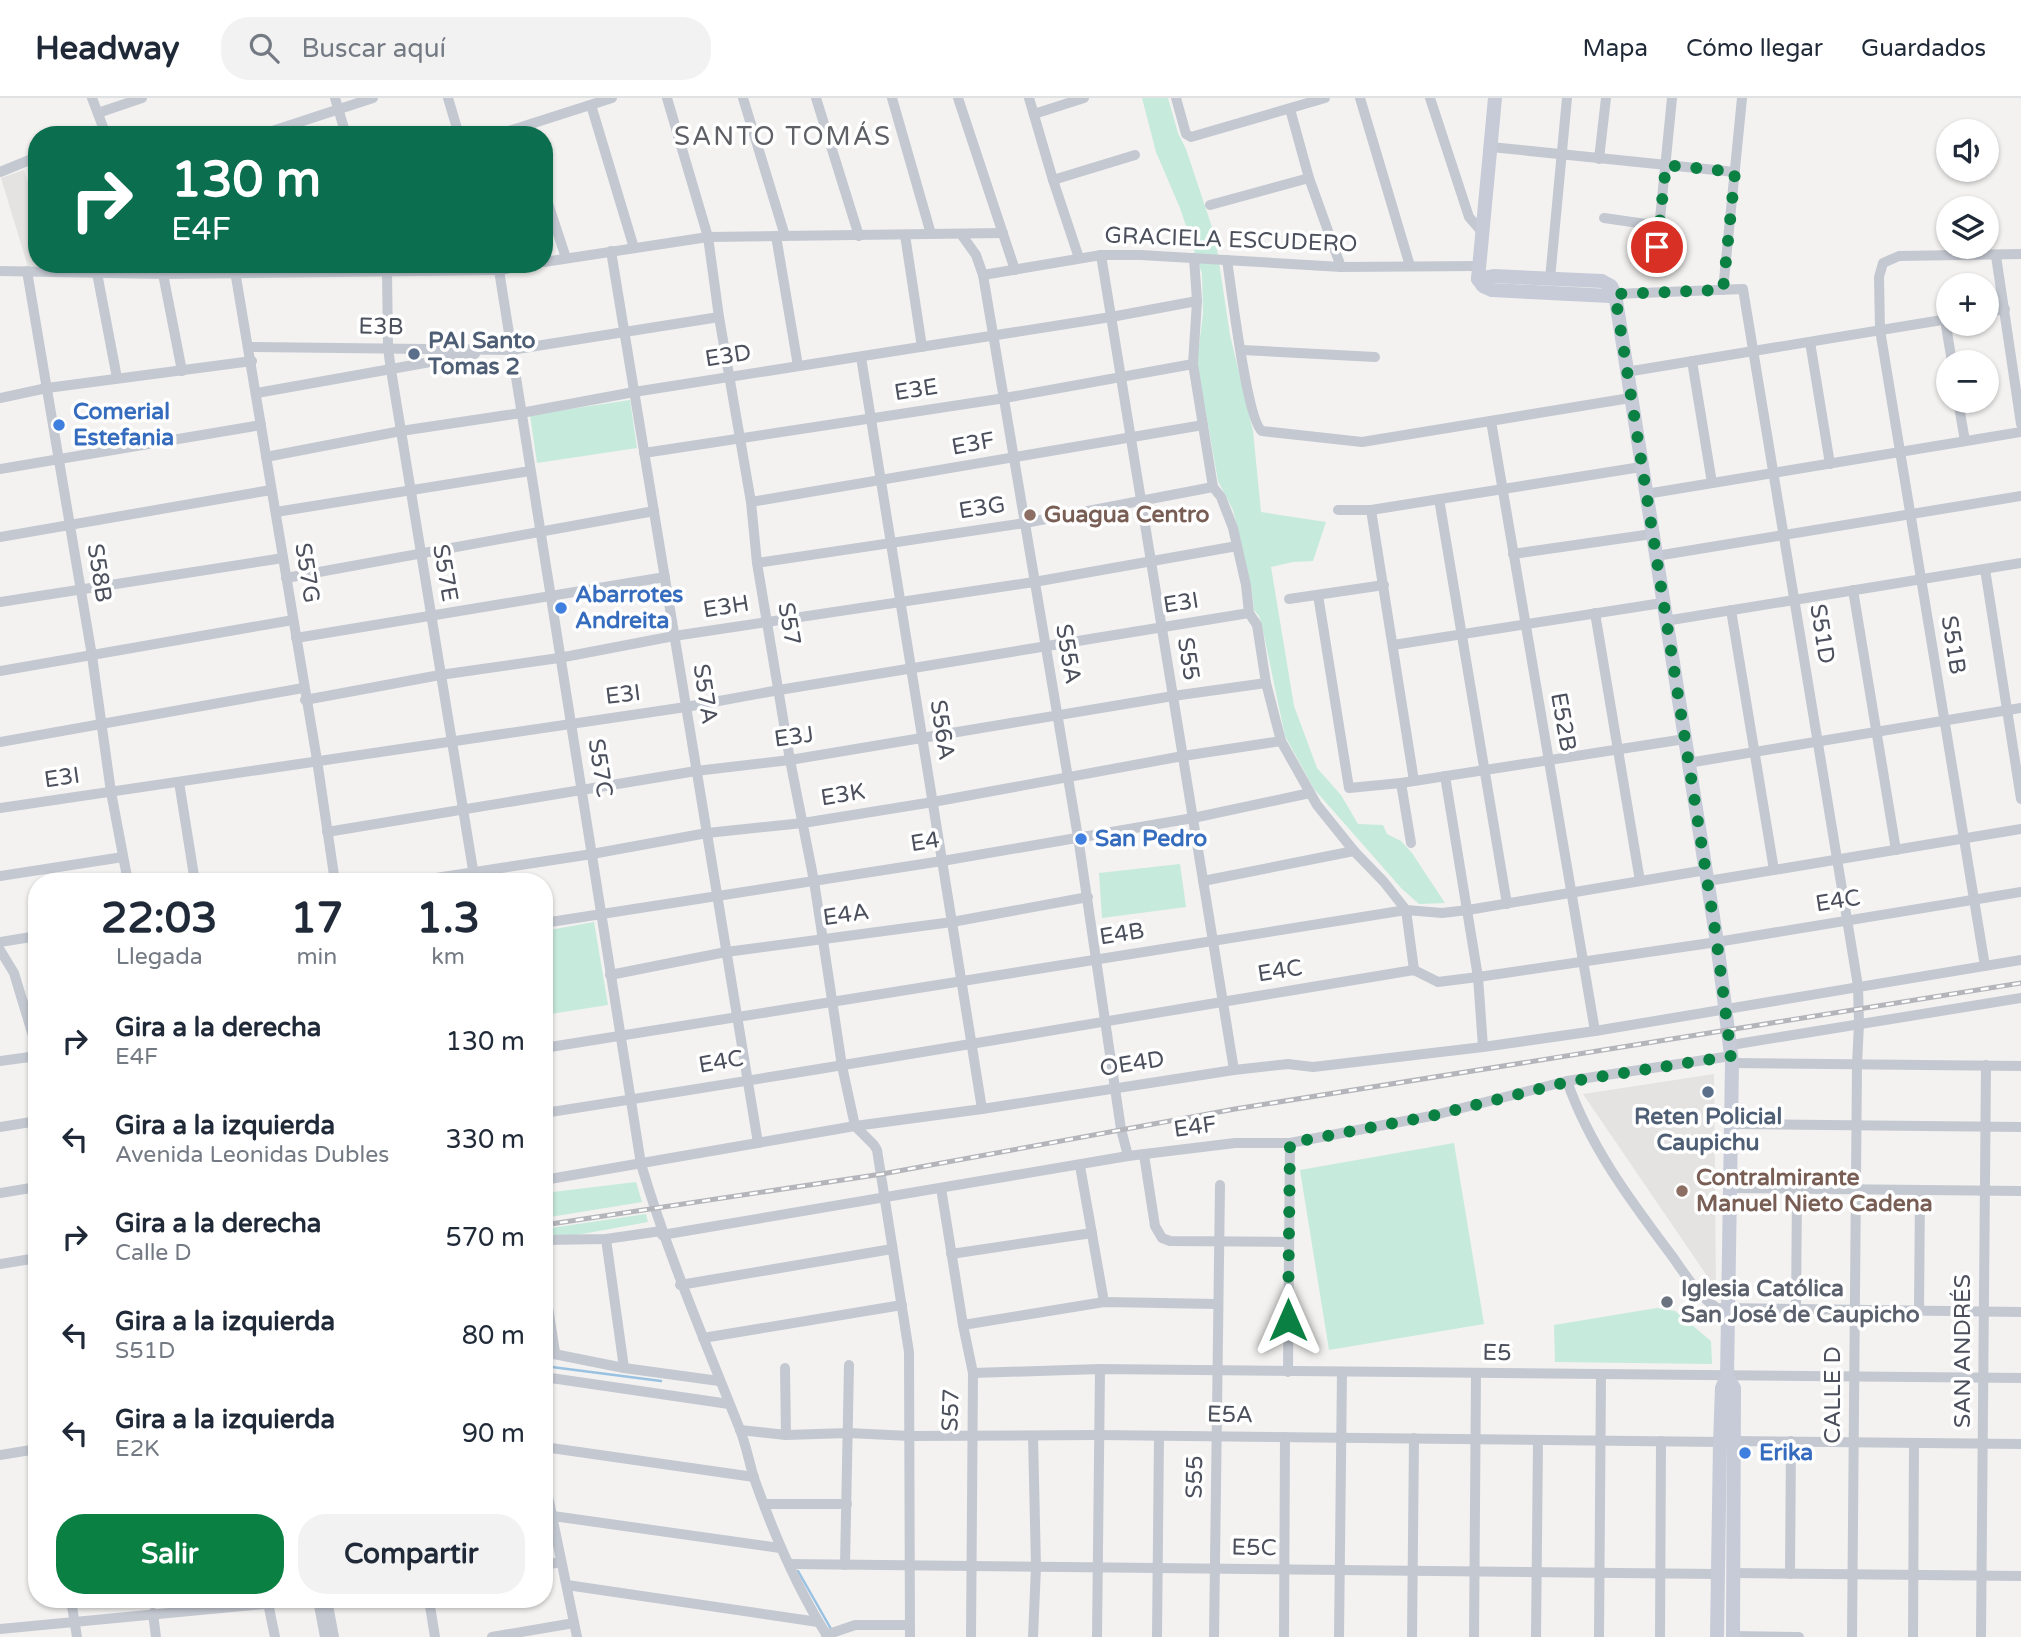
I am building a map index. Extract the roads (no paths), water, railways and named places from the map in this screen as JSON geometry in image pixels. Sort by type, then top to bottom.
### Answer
[{"type":"main road","points":[[1495,98],[1478,273],[1483,286],[1492,290],[1608,296],[1615,294]]},
{"type":"main road","points":[[1478,273],[1602,281],[1611,286],[1615,294],[1707,876],[1727,1008],[1731,1055],[1727,1377],[1734,1388],[1726,1441],[1725,1574],[1717,1637]]},
{"type":"main road","points":[[1725,1574],[1733,1637]]},
{"type":"street","points":[[92,98],[102,126]]},
{"type":"street","points":[[98,113],[142,98]]},
{"type":"street","points":[[282,126],[337,103],[373,98]]},
{"type":"street","points":[[448,98],[456,126]]},
{"type":"street","points":[[538,126],[612,98]]},
{"type":"street","name":"S57","points":[[667,98],[708,237],[789,760],[814,881],[831,1001],[855,1126]]},
{"type":"street","points":[[743,98],[780,236],[798,366]]},
{"type":"street","points":[[816,98],[859,236]]},
{"type":"street","points":[[892,98],[931,234]]},
{"type":"street","points":[[958,98],[1014,270]]},
{"type":"street","points":[[1029,98],[1080,258]]},
{"type":"street","points":[[1034,114],[1084,98]]},
{"type":"street","points":[[1176,98],[1188,136],[1194,137],[1325,98]]},
{"type":"street","points":[[1360,98],[1410,266]]},
{"type":"street","points":[[1430,98],[1469,217],[1482,232]]},
{"type":"street","points":[[1550,279],[1567,98]]},
{"type":"street","points":[[1599,159],[1606,98]]},
{"type":"street","points":[[1655,269],[1672,98]]},
{"type":"street","points":[[1615,294],[1723,290],[1742,98]]},
{"type":"street","points":[[337,103],[343,126]]},
{"type":"street","points":[[591,105],[634,248]]},
{"type":"street","points":[[1290,109],[1309,178],[1341,267]]},
{"type":"street","points":[[1491,147],[1735,172]]},
{"type":"street","points":[[1053,180],[1135,156]]},
{"type":"street","points":[[0,172],[28,161]]},
{"type":"street","points":[[1210,205],[1309,178]]},
{"type":"street","points":[[553,218],[566,258]]},
{"type":"street","points":[[1604,218],[1660,226]]},
{"type":"street","points":[[553,260],[708,237],[1003,233]]},
{"type":"street","name":"S55A","points":[[961,234],[976,255],[984,275],[1088,897],[1121,1129],[1128,1156]]},
{"type":"street","points":[[905,235],[922,346]]},
{"type":"street","name":"S57A","points":[[611,251],[758,1143]]},
{"type":"street","name":"S51B","points":[[1936,255],[1912,254],[1883,263],[1879,277],[1880,330],[1985,965]]},
{"type":"street","points":[[1999,257],[2021,254]]},
{"type":"street","name":"GRACIELA ESCUDERO","points":[[984,275],[1101,255],[1341,267],[1410,266],[1478,273]]},
{"type":"street","name":"S55","points":[[1101,255],[1234,1070]]},
{"type":"street","points":[[1194,258],[1197,301],[1193,364],[1213,487],[1227,511],[1237,546],[1249,614],[1259,634],[1266,683],[1281,741],[1310,793],[1354,851],[1406,910],[1414,970]]},
{"type":"street","points":[[1996,259],[2002,281],[2021,424]]},
{"type":"street","points":[[1227,260],[1248,391],[1258,428],[1262,431],[1362,442],[1630,398]]},
{"type":"street","points":[[0,271],[27,271]]},
{"type":"street","name":"S58B","points":[[27,271],[71,526],[126,873]]},
{"type":"street","points":[[97,273],[117,378]]},
{"type":"street","points":[[162,273],[182,371]]},
{"type":"street","name":"S57G","points":[[235,273],[334,873]]},
{"type":"street","name":"S57E","points":[[387,273],[391,370],[473,873]]},
{"type":"street","name":"S57C","points":[[500,273],[641,1164],[680,1285],[740,1430],[780,1548],[827,1636]]},
{"type":"street","name":"S51D","points":[[1723,290],[1743,289],[1858,986]]},
{"type":"street","name":"E3D","points":[[267,457],[401,431],[1197,301]]},
{"type":"street","points":[[1999,310],[2005,309]]},
{"type":"street","name":"E3B","points":[[249,347],[511,350],[719,317]]},
{"type":"street","points":[[1626,372],[1936,321]]},
{"type":"street","points":[[1810,342],[1830,464]]},
{"type":"street","points":[[1242,350],[1375,357]]},
{"type":"street","points":[[257,393],[495,351]]},
{"type":"street","name":"S56A","points":[[862,357],[982,1109]]},
{"type":"street","points":[[0,398],[47,388],[251,361]]},
{"type":"street","points":[[1692,361],[1712,483]]},
{"type":"street","name":"E3E","points":[[644,453],[1005,398],[1193,364]]},
{"type":"street","points":[[1960,413],[1965,441]]},
{"type":"street","name":"E52B","points":[[1491,421],[1595,1031]]},
{"type":"street","points":[[0,469],[261,425]]},
{"type":"street","name":"E3F","points":[[751,502],[1203,425]]},
{"type":"street","points":[[1646,494],[2021,432]]},
{"type":"street","points":[[1338,510],[1371,510],[1642,467]]},
{"type":"street","points":[[276,512],[530,471]]},
{"type":"street","name":"E3G","points":[[757,563],[1025,523],[1213,487]]},
{"type":"street","points":[[0,537],[271,490]]},
{"type":"street","points":[[1656,556],[2021,496]]},
{"type":"street","points":[[1440,499],[1507,904]]},
{"type":"street","points":[[1371,510],[1414,781]]},
{"type":"street","points":[[286,578],[420,552],[540,534],[654,511]]},
{"type":"street","points":[[1513,554],[1652,534]]},
{"type":"street","name":"E3H","points":[[0,742],[1034,582],[1237,546]]},
{"type":"street","points":[[0,602],[283,558]]},
{"type":"street","points":[[1665,621],[2021,563]]},
{"type":"street","points":[[1984,569],[2021,799]]},
{"type":"street","points":[[296,638],[665,577]]},
{"type":"street","points":[[1289,599],[1384,585]]},
{"type":"street","points":[[1853,590],[1896,850]]},
{"type":"street","points":[[1318,595],[1348,785],[1352,789],[1685,739]]},
{"type":"street","points":[[1393,645],[1662,603]]},
{"type":"street","points":[[1731,610],[1774,870]]},
{"type":"street","points":[[1595,613],[1640,881]]},
{"type":"street","name":"E3I","points":[[0,808],[686,707],[1249,614]]},
{"type":"street","points":[[0,671],[293,620]]},
{"type":"street","name":"E3J","points":[[327,832],[696,771],[789,760],[1266,683]]},
{"type":"street","points":[[1688,763],[2021,708]]},
{"type":"street","name":"E3K","points":[[495,873],[707,832],[803,823],[1281,741]]},
{"type":"street","points":[[1444,776],[1478,977],[1483,1047]]},
{"type":"street","points":[[179,782],[194,873]]},
{"type":"street","points":[[1401,783],[1411,843]]},
{"type":"street","name":"E4","points":[[553,922],[942,861],[1193,818],[1310,793]]},
{"type":"street","name":"E4B","points":[[553,1047],[1406,910],[1442,913],[1640,881],[1774,870],[2021,829]]},
{"type":"street","points":[[1203,881],[1354,851]]},
{"type":"street","points":[[0,876],[122,857]]},
{"type":"street","name":"E4C","points":[[553,1112],[972,1045],[1106,1020],[1414,970],[1438,982],[1478,977],[1717,943],[2021,892]]},
{"type":"street","name":"E4A","points":[[610,975],[726,953],[952,922],[1088,897]]},
{"type":"street","points":[[0,942],[28,937]]},
{"type":"street","points":[[2,956],[28,1002]]},
{"type":"street","name":"OE4D","points":[[553,1179],[855,1126],[1234,1070],[1288,1065],[1313,1067],[1595,1031],[2021,960]]},
{"type":"street","name":"CALLE D","points":[[1852,1637],[1858,986]]},
{"type":"street","points":[[1731,1055],[1859,1024],[2021,998]]},
{"type":"street","name":"E4F","points":[[553,1240],[606,1239],[662,1233],[1128,1156],[1235,1143],[1290,1143],[1431,1116],[1567,1082],[1731,1055],[1857,1064],[2021,1066]]},
{"type":"street","points":[[0,1061],[28,1057]]},
{"type":"street","name":"SAN ANDRÉS","points":[[1982,1637],[1986,1065]]},
{"type":"street","points":[[1567,1082],[1578,1111],[1622,1190],[1707,1301],[1717,1308],[2021,1312]]},
{"type":"street","points":[[0,1127],[28,1122]]},
{"type":"street","points":[[1731,1124],[2021,1127]]},
{"type":"street","points":[[827,1636],[855,1625],[909,1631],[909,1352],[877,1150],[855,1126]]},
{"type":"street","points":[[1288,1372],[1290,1143]]},
{"type":"street","points":[[1144,1155],[1155,1226],[1162,1238],[1170,1241],[1289,1242]]},
{"type":"street","points":[[1080,1166],[1104,1302]]},
{"type":"street","name":"S55","points":[[1214,1637],[1220,1185]]},
{"type":"street","name":"S57","points":[[941,1188],[973,1373],[971,1637]]},
{"type":"street","points":[[1729,1188],[2021,1191]]},
{"type":"street","points":[[0,1194],[28,1189]]},
{"type":"street","points":[[1796,1310],[1797,1189]]},
{"type":"street","points":[[1919,1311],[1920,1190]]},
{"type":"street","points":[[951,1254],[1092,1233]]},
{"type":"street","points":[[606,1239],[624,1368]]},
{"type":"street","points":[[680,1285],[892,1249]]},
{"type":"street","points":[[0,1264],[28,1259]]},
{"type":"street","points":[[963,1325],[1104,1302],[1217,1304]]},
{"type":"street","points":[[703,1338],[902,1305]]},
{"type":"street","points":[[553,1353],[624,1368],[719,1381]]},
{"type":"street","points":[[845,1565],[849,1365]]},
{"type":"street","points":[[785,1368],[786,1435]]},
{"type":"street","points":[[1097,1637],[1100,1369]]},
{"type":"street","name":"E5","points":[[973,1373],[1100,1369],[2021,1378]]},
{"type":"street","points":[[1339,1637],[1342,1373]]},
{"type":"street","points":[[1474,1637],[1476,1374]]},
{"type":"street","points":[[1599,1637],[1601,1375]]},
{"type":"street","points":[[553,1378],[729,1404]]},
{"type":"street","name":"E5A","points":[[740,1430],[786,1435],[848,1433],[910,1436],[1098,1435],[2021,1444]]},
{"type":"street","points":[[1157,1637],[1159,1436]]},
{"type":"street","points":[[1033,1437],[1036,1567],[1033,1637]]},
{"type":"street","points":[[1284,1637],[1285,1437]]},
{"type":"street","points":[[1412,1637],[1414,1438]]},
{"type":"street","points":[[1536,1637],[1538,1440]]},
{"type":"street","points":[[1660,1637],[1661,1441]]},
{"type":"street","points":[[1790,1574],[1791,1441]]},
{"type":"street","points":[[1913,1637],[1914,1443]]},
{"type":"street","points":[[553,1448],[754,1477]]},
{"type":"street","points":[[0,1455],[28,1450]]},
{"type":"street","points":[[764,1504],[847,1504]]},
{"type":"street","points":[[553,1516],[780,1548]]},
{"type":"street","points":[[553,1521],[577,1637]]},
{"type":"street","points":[[553,1563],[561,1562]]},
{"type":"street","name":"E5C","points":[[790,1564],[2021,1576]]},
{"type":"street","points":[[567,1585],[818,1622]]},
{"type":"street","points":[[72,1608],[77,1637]]},
{"type":"street","points":[[0,1629],[35,1631],[74,1622],[210,1608]]},
{"type":"street","points":[[269,1608],[275,1637]]},
{"type":"street","points":[[320,1608],[325,1637]]},
{"type":"street","points":[[329,1608],[334,1637]]},
{"type":"street","points":[[430,1608],[435,1637]]},
{"type":"street","points":[[153,1613],[156,1637]]},
{"type":"street","points":[[492,1637],[574,1623]]},
{"type":"street","points":[[1733,1637],[1799,1637]]},
{"type":"waterway","points":[[553,1367],[661,1381]]},
{"type":"waterway","points":[[798,1571],[831,1629]]},
{"type":"railway","points":[[553,1224],[882,1174],[1235,1109],[2021,983]]},
{"type":"place","name":"PAI Santo Tomas 2","points":[[414,354]]},
{"type":"place","name":"Comerial Estefania","points":[[59,425]]},
{"type":"place","name":"Guagua Centro","points":[[1030,515]]},
{"type":"place","name":"Abarrotes Andreita","points":[[561,608]]},
{"type":"place","name":"San Pedro","points":[[1081,839]]},
{"type":"place","name":"Reten Policial Caupichu","points":[[1708,1092]]},
{"type":"place","name":"Contralmirante Manuel Nieto Cadena","points":[[1682,1191]]},
{"type":"place","name":"Iglesia Católica San José de Caupicho","points":[[1667,1302]]},
{"type":"place","name":"Erika","points":[[1745,1453]]},
{"type":"district","name":"SANTO TOMÁS","points":[[783,136]]}]
